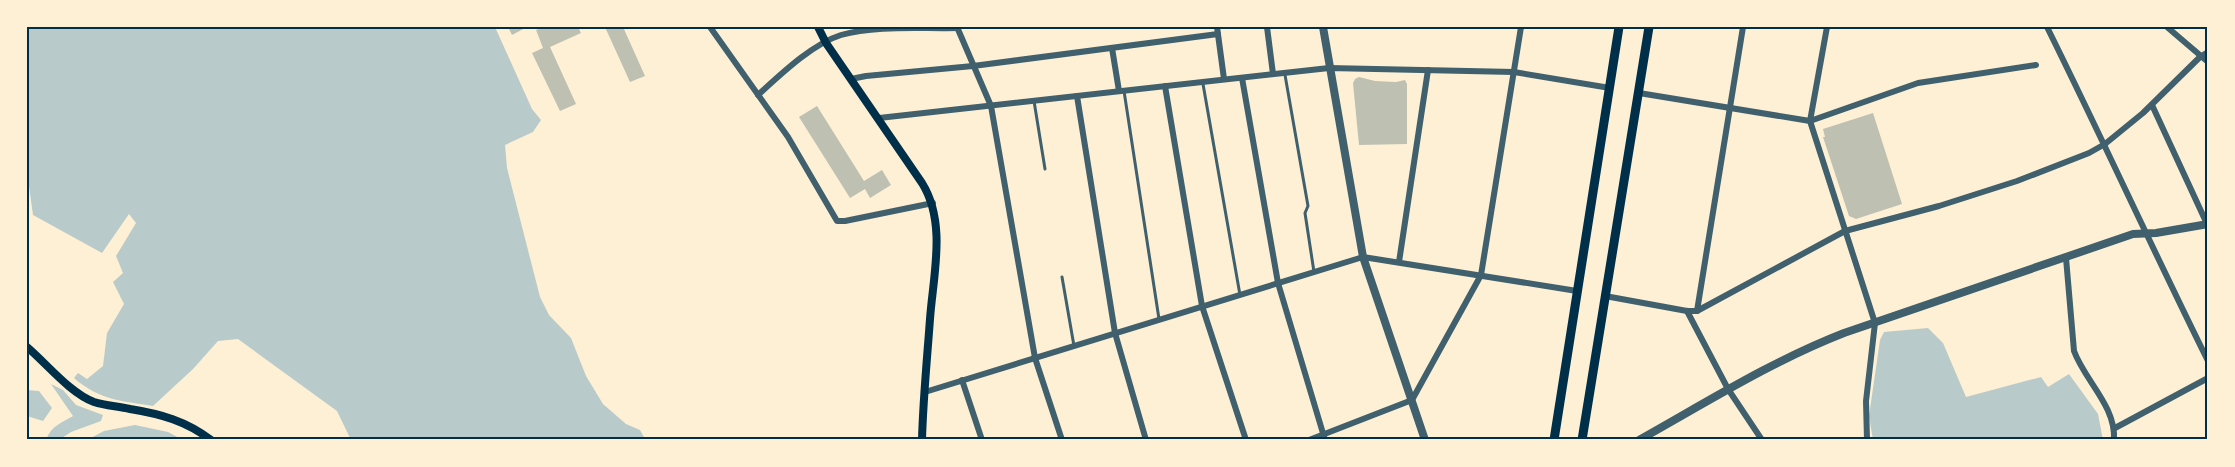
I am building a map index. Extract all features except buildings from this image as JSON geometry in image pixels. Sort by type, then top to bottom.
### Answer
[{"type":"main road","points":[[818,27],[826,43],[879,118],[933,202],[936,234],[922,440]]},
{"type":"main road","points":[[1554,440],[1619,27]]},
{"type":"main road","points":[[1582,440],[1649,27]]},
{"type":"main road","points":[[27,346],[80,395],[106,406],[150,412],[180,421],[194,427],[211,440]]},
{"type":"street","points":[[710,27],[788,137],[837,221],[933,202]]},
{"type":"street","points":[[1267,27],[1273,74]]},
{"type":"street","points":[[1323,27],[1363,257],[1425,440]]},
{"type":"street","points":[[1309,440],[1324,437],[1412,400],[1482,276],[1521,27]]},
{"type":"street","points":[[1697,310],[1743,27]]},
{"type":"street","points":[[1827,27],[1810,121],[1875,323],[1866,401],[1867,440]]},
{"type":"street","points":[[2047,27],[2208,361]]},
{"type":"street","points":[[2167,27],[2208,62]]},
{"type":"street","points":[[758,95],[791,64],[841,35],[873,30],[957,28],[991,106],[1035,358],[1062,440]]},
{"type":"street","points":[[851,79],[1112,48],[1218,31],[1224,79]]},
{"type":"street","points":[[1112,48],[1121,91]]},
{"type":"street","points":[[1605,296],[1687,311],[1697,310],[1845,231],[1939,206],[2017,181],[2072,160],[2105,144],[2152,105],[2200,57],[2208,52]]},
{"type":"street","points":[[1639,93],[1810,121],[1918,83],[2036,65]]},
{"type":"street","points":[[879,118],[1329,68],[1514,72],[1610,88]]},
{"type":"street","points":[[1399,262],[1428,70]]},
{"type":"street","points":[[1242,78],[1278,283],[1324,437]]},
{"type":"street","points":[[1165,86],[1202,306],[1246,440]]},
{"type":"street","points":[[1077,96],[1115,333],[1146,440]]},
{"type":"street","points":[[1640,440],[1798,351],[2133,234],[2207,224],[2152,105]]},
{"type":"street","points":[[925,392],[1363,257],[1577,291]]},
{"type":"street","points":[[2066,258],[2074,351],[2115,428],[2114,440]]},
{"type":"street","points":[[1687,311],[1728,389],[1762,440]]},
{"type":"street","points":[[2115,428],[2208,378]]},
{"type":"street","points":[[962,380],[982,440]]},
{"type":"lane","points":[[1284,73],[1308,206],[1305,213],[1314,272]]},
{"type":"lane","points":[[1202,82],[1240,295]]},
{"type":"lane","points":[[1121,91],[1160,320]]},
{"type":"lane","points":[[1034,101],[1044,169]]},
{"type":"lane","points":[[1062,277],[1074,346]]},
{"type":"shaded area","points":[[27,27],[495,27],[532,109],[541,120],[533,132],[505,145],[507,168],[540,297],[549,315],[571,338],[586,376],[603,404],[626,424],[640,430],[645,439],[351,440],[337,411],[238,339],[218,341],[193,369],[153,406],[111,398],[83,385],[74,378],[78,373],[87,379],[103,366],[107,333],[124,304],[113,282],[123,273],[116,256],[136,223],[129,214],[102,253],[33,215],[27,172]]},
{"type":"shaded area","points":[[1928,328],[1943,343],[1966,397],[2041,377],[2048,387],[2069,374],[2098,414],[2103,440],[1873,440],[1869,416],[1880,340],[1884,332]]},
{"type":"shaded area","points":[[51,384],[63,390],[76,405],[103,415],[101,421],[71,432],[59,440],[46,440],[54,428],[73,416]]},
{"type":"shaded area","points":[[27,390],[39,391],[52,408],[43,421],[27,416]]},
{"type":"shaded area","points":[[135,425],[168,432],[183,440],[87,440],[104,431]]}]
